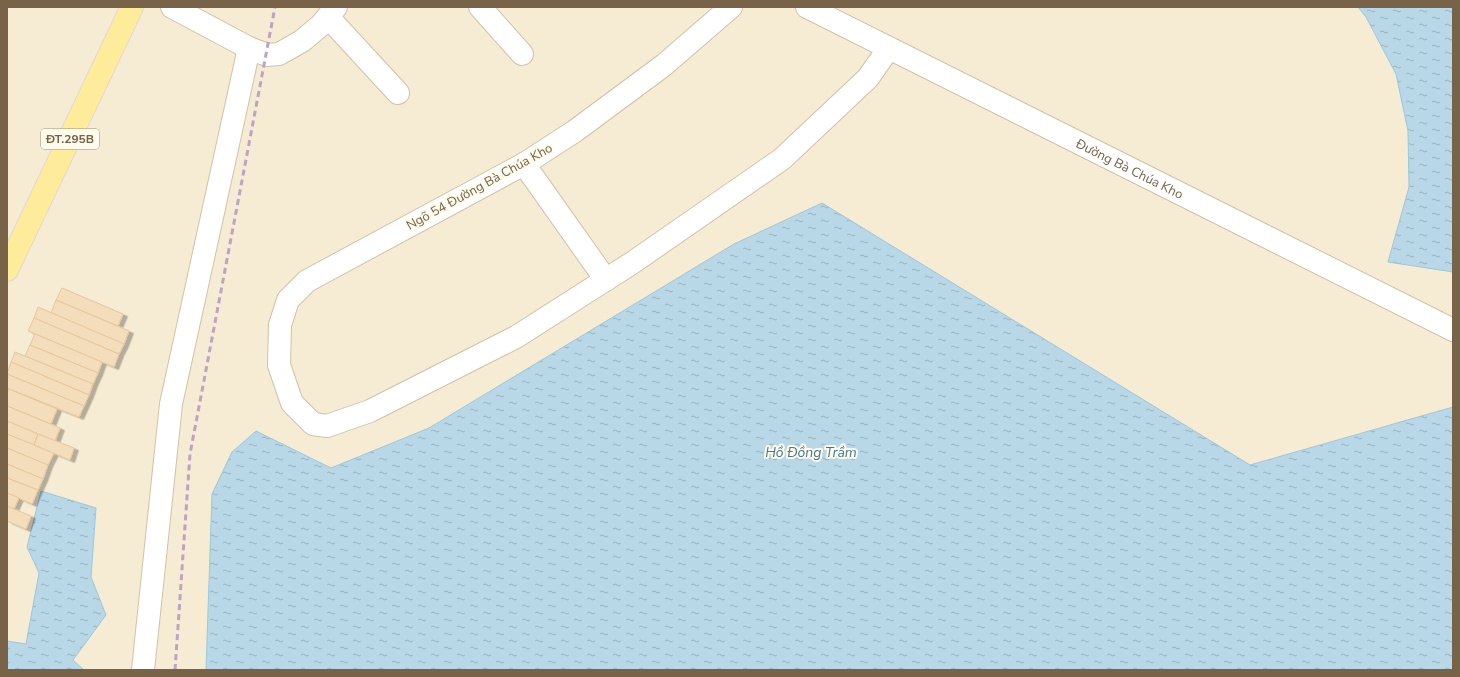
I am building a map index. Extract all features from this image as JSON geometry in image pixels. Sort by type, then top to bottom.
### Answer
[{"type":"main road","name":"ĐT.295B","points":[[7,270],[132,7]]},
{"type":"street","points":[[172,7],[249,48],[267,55],[279,54],[302,41],[321,25],[332,12],[398,93]]},
{"type":"street","name":"Ngõ 54 Đường Bà Chúa Kho","points":[[731,7],[664,65],[575,131],[524,164],[307,281],[288,300],[280,326],[279,365],[292,403],[313,424],[328,426],[370,411],[516,337],[606,280],[782,159],[868,78],[889,48]]},
{"type":"street","name":"Đường Bà Chúa Kho","points":[[807,7],[1453,330]]},
{"type":"street","points":[[486,9],[522,54]]},
{"type":"street","points":[[144,670],[171,404],[249,48]]},
{"type":"street","points":[[524,164],[606,280]]},
{"type":"shaded area","points":[[7,7],[1453,7],[1453,670],[7,670]]},
{"type":"water","points":[[1358,7],[1453,7],[1453,272],[1388,262],[1409,187],[1408,131],[1396,74],[1366,17]]},
{"type":"water","name":"Hồ Đồng Trầm","points":[[822,203],[1250,465],[1453,407],[1453,670],[206,670],[212,494],[232,452],[256,431],[331,468],[429,428],[734,244]]},
{"type":"water","points":[[41,491],[96,508],[91,577],[106,615],[73,660],[84,670],[7,670],[7,641],[26,644],[39,573],[27,547]]},
{"type":"building","points":[[62,288],[123,314],[118,326],[56,300]]},
{"type":"building","points":[[56,300],[129,331],[124,344],[51,313]]},
{"type":"building","points":[[38,307],[124,344],[119,354],[34,318]]},
{"type":"building","points":[[34,318],[119,354],[114,367],[28,331]]},
{"type":"building","points":[[35,334],[102,362],[98,373],[30,345]]},
{"type":"building","points":[[30,345],[98,373],[93,384],[25,356]]},
{"type":"building","points":[[15,352],[93,384],[89,395],[11,362]]},
{"type":"building","points":[[11,362],[89,395],[84,406],[7,374]]},
{"type":"building","points":[[7,374],[84,406],[79,417],[7,388]]},
{"type":"building","points":[[9,389],[57,409],[51,424],[7,406],[7,393]]},
{"type":"building","points":[[7,406],[60,428],[55,441],[7,421]]},
{"type":"building","points":[[7,421],[38,434],[34,445],[7,434]]},
{"type":"building","points":[[7,434],[54,453],[48,465],[7,448]]},
{"type":"building","points":[[38,434],[74,448],[70,460],[34,445]]},
{"type":"building","points":[[7,448],[48,465],[43,479],[7,464]]},
{"type":"building","points":[[7,464],[43,479],[38,490],[7,478]]},
{"type":"building","points":[[7,478],[38,490],[32,504],[7,493]]},
{"type":"building","points":[[7,493],[19,498],[14,509],[7,506]]},
{"type":"building","points":[[7,506],[31,516],[26,529],[7,521]]},
{"type":"railway","points":[[175,670],[190,454],[275,7]]}]
